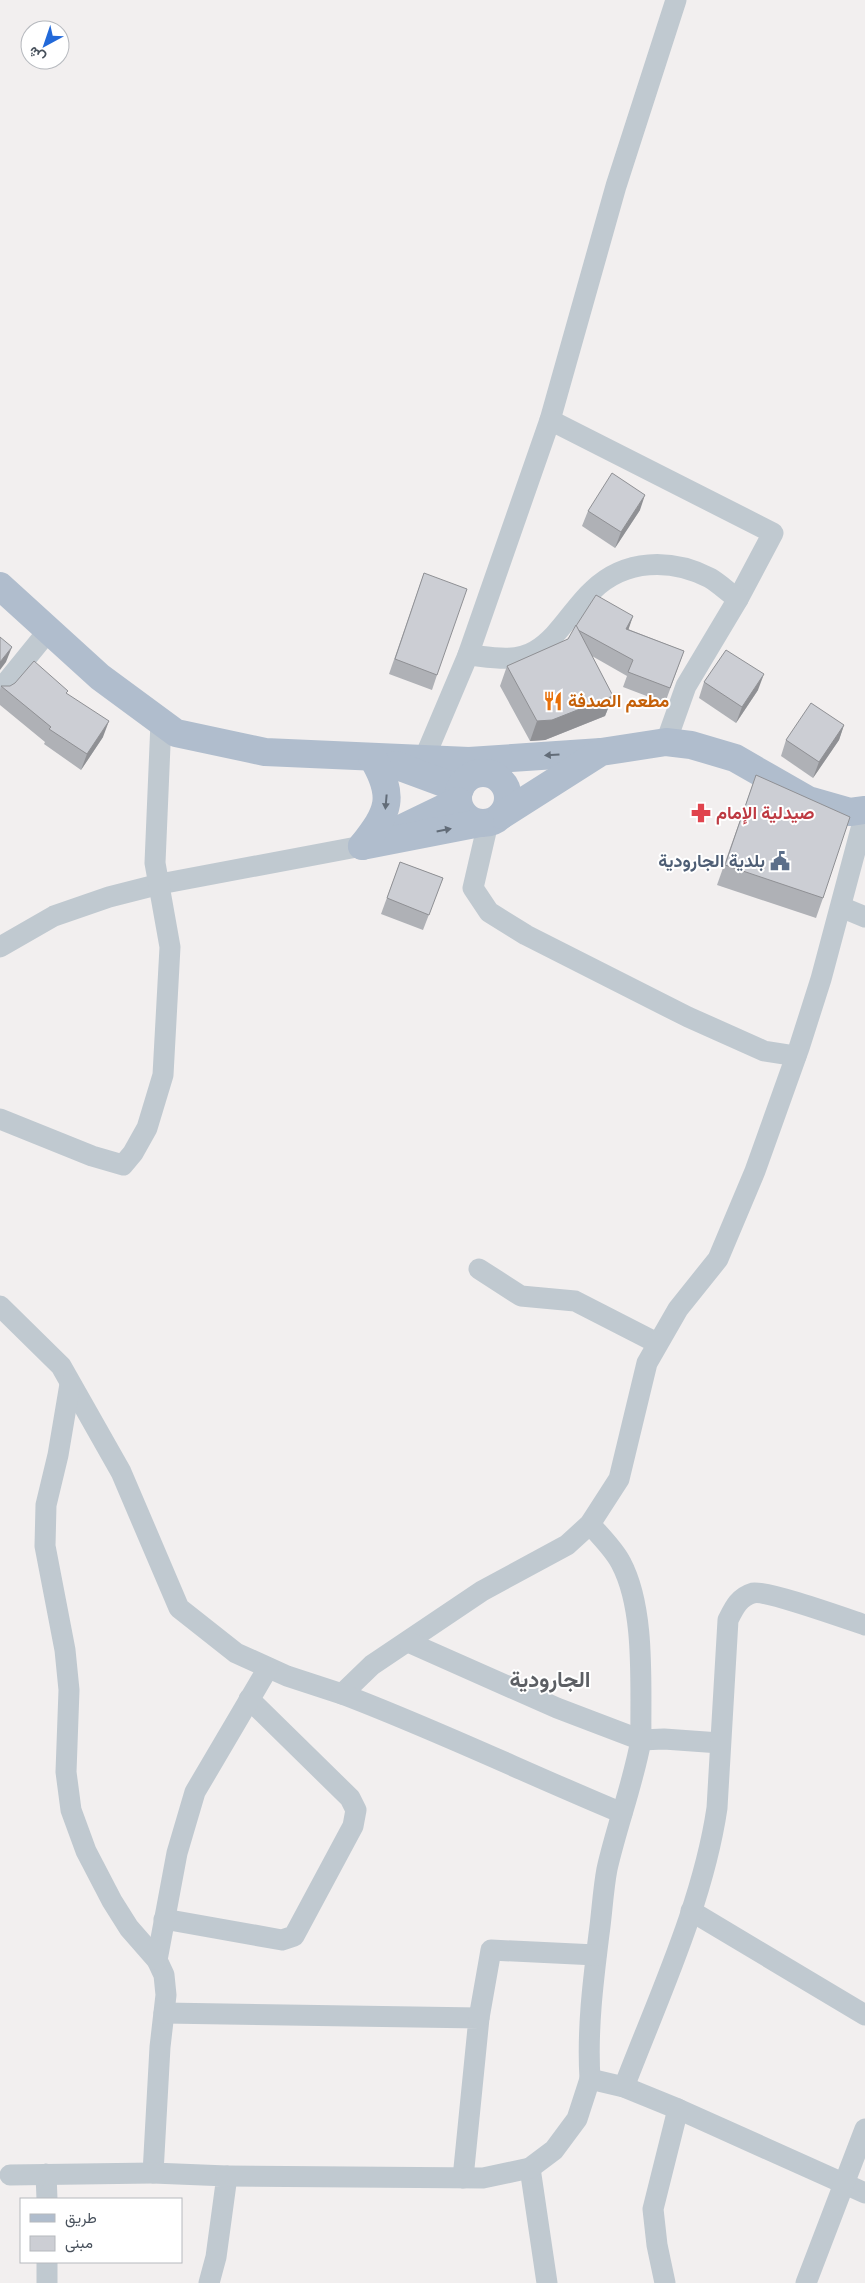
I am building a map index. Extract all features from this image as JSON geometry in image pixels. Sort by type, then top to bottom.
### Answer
[{"type":"main road","points":[[0,586],[100,677],[176,733],[265,752],[469,761],[600,752],[666,742],[691,745],[735,758],[808,800],[850,812],[865,810]]},
{"type":"main road","points":[[362,846],[490,820],[600,752]]},
{"type":"main road","points":[[372,757],[459,795],[466,816],[490,820]]},
{"type":"main road","points":[[362,846],[380,824],[388,803],[385,784],[372,757]]},
{"type":"main road","points":[[499,778],[524,757]]},
{"type":"main road","points":[[362,846],[459,795],[467,779],[474,774],[491,774],[499,778],[508,792],[508,800],[490,820]]},
{"type":"street","points":[[424,759],[468,655],[550,420],[616,186],[676,0]]},
{"type":"street","points":[[550,420],[772,533],[738,599],[686,686],[666,742]]},
{"type":"street","points":[[468,655],[512,659],[535,652],[547,642],[593,590],[616,572],[643,564],[683,569],[710,578],[738,599]]},
{"type":"street","points":[[0,690],[49,630]]},
{"type":"street","points":[[0,1119],[92,1156],[123,1165],[133,1153],[147,1128],[163,1075],[170,947],[155,863],[161,722]]},
{"type":"street","points":[[342,1694],[372,1665],[482,1591],[567,1545],[590,1524],[619,1479],[647,1363],[678,1310],[718,1259],[755,1171],[796,1056],[841,907],[865,814]]},
{"type":"street","points":[[490,820],[473,888],[489,912],[526,935],[688,1017],[764,1051],[796,1056]]},
{"type":"street","points":[[0,947],[54,916],[108,897],[160,884],[362,846]]},
{"type":"street","points":[[841,907],[865,917]]},
{"type":"street","points":[[478,1269],[521,1296],[575,1301],[657,1343]]},
{"type":"street","points":[[0,1306],[61,1366],[121,1472],[179,1608],[236,1653],[268,1668],[405,1718],[526,1774],[622,1813]]},
{"type":"street","points":[[70,1384],[58,1455],[46,1505],[45,1546],[65,1650],[69,1690],[66,1772],[71,1810],[86,1851],[112,1901],[129,1928],[157,1960],[164,1975],[166,1995],[153,2173]]},
{"type":"street","points":[[10,2175],[153,2173],[227,2176],[483,2178],[530,2168],[554,2150],[577,2119],[590,2079],[590,2022],[596,1955],[607,1871],[622,1813],[636,1771],[641,1740],[635,1601],[631,1584],[620,1561],[590,1524]]},
{"type":"street","points":[[624,2087],[691,1911],[712,1839],[717,1808],[728,1620],[737,1602],[754,1593],[778,1598],[865,1625]]},
{"type":"street","points":[[408,1642],[557,1708],[641,1740],[664,1739],[720,1743]]},
{"type":"street","points":[[157,1960],[176,1853],[195,1792],[268,1668]]},
{"type":"street","points":[[164,1919],[282,1940],[294,1936],[353,1826],[356,1810],[350,1798],[249,1699]]},
{"type":"street","points":[[691,1911],[865,2014]]},
{"type":"street","points":[[463,2178],[479,2018],[491,1950],[596,1955]]},
{"type":"street","points":[[164,2013],[479,2018]]},
{"type":"street","points":[[590,2079],[624,2087],[678,2109],[865,2193]]},
{"type":"street","points":[[665,2283],[657,2245],[653,2209],[678,2109]]},
{"type":"street","points":[[806,2283],[865,2128]]},
{"type":"street","points":[[530,2168],[547,2283]]},
{"type":"street","points":[[46,2174],[46,2198]]},
{"type":"street","points":[[209,2283],[216,2257],[227,2176]]},
{"type":"street","points":[[47,2263],[47,2283]]},
{"type":"building","points":[[612,473],[645,495],[621,532],[588,511]]},
{"type":"building","points":[[424,573],[467,589],[437,675],[395,659]]},
{"type":"building","points":[[596,595],[633,616],[626,629],[684,651],[670,688],[628,672],[633,660],[578,630],[576,626]]},
{"type":"building","name":"مطعم الصدفة","points":[[576,625],[613,696],[552,720],[537,721],[507,666],[568,639]]},
{"type":"building","points":[[0,637],[12,647],[0,662]]},
{"type":"building","points":[[726,650],[764,674],[742,707],[704,682]]},
{"type":"building","points":[[34,661],[68,691],[66,693],[109,721],[87,754],[49,729],[51,727],[1,686],[10,686],[15,683]]},
{"type":"building","points":[[811,703],[844,725],[819,762],[786,740]]},
{"type":"building","name":"بلدية الجارودية","points":[[756,775],[850,817],[823,898],[725,865]]},
{"type":"building","points":[[400,862],[443,878],[429,915],[387,898]]},
{"type":"place","name":"مطعم الصدفة","points":[[553,701]]},
{"type":"place","name":"صيدلية الإمام","points":[[701,813]]},
{"type":"place","name":"بلدية الجارودية","points":[[780,861]]},
{"type":"district","name":"الجارودية","points":[[550,1679]]}]
